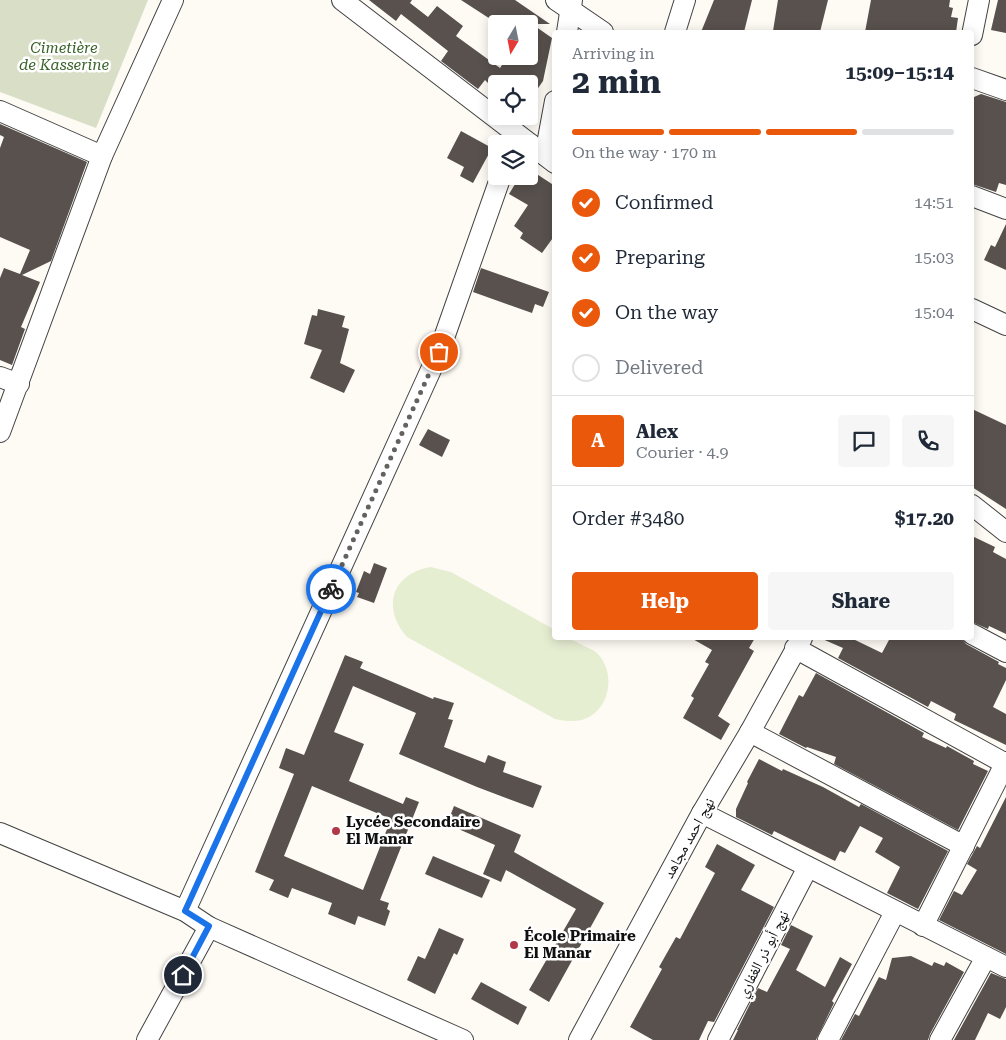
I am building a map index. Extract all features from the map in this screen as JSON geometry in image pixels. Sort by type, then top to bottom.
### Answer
[{"type":"street","points":[[0,432],[102,156],[173,0]]},
{"type":"street","points":[[342,0],[510,135]]},
{"type":"street","points":[[676,30],[685,0]]},
{"type":"street","points":[[973,30],[979,0]]},
{"type":"street","points":[[567,3],[567,30]]},
{"type":"street","points":[[567,3],[601,30]]},
{"type":"street","points":[[974,79],[1006,90]]},
{"type":"street","points":[[0,111],[102,156]]},
{"type":"street","points":[[538,152],[550,159],[552,136]]},
{"type":"street","points":[[185,911],[439,352],[498,185]]},
{"type":"street","points":[[974,197],[1006,209]]},
{"type":"street","points":[[974,310],[1006,325]]},
{"type":"street","points":[[0,377],[19,384]]},
{"type":"street","points":[[974,506],[1006,532]]},
{"type":"street","points":[[974,635],[1006,652]]},
{"type":"street","points":[[798,643],[1006,763],[923,926]]},
{"type":"street","name":"نهج احمد مجاهد","points":[[579,1040],[798,643]]},
{"type":"street","points":[[750,732],[964,846]]},
{"type":"street","points":[[702,814],[1006,967]]},
{"type":"street","points":[[0,833],[185,911],[209,926],[463,1040]]},
{"type":"street","name":"نهج أبو ذر الغفاري","points":[[718,1040],[808,867]]},
{"type":"street","points":[[828,1040],[896,912]]},
{"type":"street","points":[[147,1040],[209,926]]},
{"type":"street","points":[[940,1040],[986,957]]},
{"type":"green space","name":"Cimetière de Kasserine","points":[[0,0],[148,0],[96,128],[0,92]]},
{"type":"green space","points":[[431,567],[451,572],[552,628],[552,640],[573,640],[596,652],[603,661],[608,681],[608,691],[599,709],[592,716],[582,720],[568,721],[555,719],[407,637],[394,615],[393,604],[399,584],[407,576]]},
{"type":"building","points":[[369,0],[412,0],[410,3],[428,17],[437,6],[463,26],[456,36],[488,59],[488,65],[496,65],[500,68],[502,65],[538,65],[538,28],[552,38],[543,81],[538,88],[538,75],[488,75],[488,83],[485,80],[478,89],[441,61],[448,51],[401,14],[396,21]]},
{"type":"building","points":[[461,0],[515,0],[537,15],[488,15],[488,18]]},
{"type":"building","points":[[714,0],[752,0],[744,30],[702,30]]},
{"type":"building","points":[[778,0],[828,0],[820,30],[773,30]]},
{"type":"building","points":[[871,0],[950,0],[949,7],[953,8],[951,17],[958,18],[956,30],[865,30]]},
{"type":"building","points":[[998,0],[1006,0],[1006,33],[991,30]]},
{"type":"building","points":[[538,16],[550,24],[538,24]]},
{"type":"building","points":[[981,94],[1006,102],[1006,185],[999,183],[996,192],[974,185],[974,97]]},
{"type":"building","points":[[0,124],[87,162],[51,261],[22,275],[40,282],[21,327],[25,329],[12,365],[0,360],[0,278],[4,268],[20,274],[30,250],[0,237],[0,148],[4,137],[0,135]]},
{"type":"building","points":[[461,131],[488,146],[488,155],[473,183],[460,176],[464,167],[447,158]]},
{"type":"building","points":[[538,175],[552,184],[552,239],[542,253],[520,238],[523,233],[514,226],[528,205],[509,194],[514,185],[538,185]]},
{"type":"building","points":[[1006,224],[1006,270],[984,260],[991,245],[995,247]]},
{"type":"building","points":[[481,268],[549,292],[543,307],[535,304],[532,313],[473,292]]},
{"type":"building","points":[[318,309],[345,316],[342,327],[349,329],[340,363],[355,370],[344,393],[310,378],[322,350],[304,344],[312,315],[317,316]]},
{"type":"building","points":[[974,410],[1006,425],[1006,509],[974,488]]},
{"type":"building","points":[[428,429],[450,440],[442,457],[419,445]]},
{"type":"building","points":[[974,537],[995,547],[993,552],[1006,559],[1006,634],[989,626],[988,629],[974,623]]},
{"type":"building","points":[[374,563],[387,568],[374,603],[357,597],[359,593],[356,592],[364,571],[370,574]]},
{"type":"building","points":[[694,640],[754,640],[749,648],[754,651],[718,716],[730,724],[721,740],[683,718],[694,698],[691,696],[709,664],[705,662],[712,650]]},
{"type":"building","points":[[825,640],[855,640],[882,653],[889,640],[963,640],[966,644],[999,662],[998,664],[1006,668],[1006,680],[993,707],[1006,714],[1006,745],[954,720],[956,714],[931,701],[928,707],[838,658],[843,648]]},
{"type":"building","points":[[345,655],[363,662],[360,668],[433,699],[434,697],[454,703],[448,719],[453,720],[444,747],[485,763],[488,755],[506,762],[503,772],[542,786],[533,808],[399,754],[416,713],[353,686],[334,732],[364,744],[349,781],[403,804],[406,797],[419,802],[380,900],[389,903],[387,909],[390,911],[385,926],[358,916],[355,925],[328,914],[332,903],[292,888],[288,898],[269,890],[274,880],[255,872],[294,774],[279,768],[286,748],[304,755]],"holes":[[[312,786],[391,819],[363,890],[284,856]]]},
{"type":"building","points":[[816,673],[924,733],[922,737],[946,748],[947,746],[974,761],[973,764],[988,771],[958,830],[834,764],[836,757],[806,748],[779,734],[799,695],[803,697]]},
{"type":"building","points":[[759,759],[782,771],[783,769],[823,787],[859,807],[861,804],[948,851],[918,909],[887,893],[900,867],[875,852],[883,838],[860,826],[845,853],[840,851],[835,861],[774,831],[772,835],[736,817],[736,809]]},
{"type":"building","points":[[1006,797],[1006,954],[939,920],[954,891],[962,895],[977,870],[967,864],[977,846],[980,848]]},
{"type":"building","points":[[454,806],[521,835],[514,852],[604,903],[549,1002],[529,990],[576,909],[506,870],[501,882],[483,874],[495,845],[447,824]]},
{"type":"building","points":[[717,844],[755,865],[741,890],[774,907],[714,1022],[708,1021],[699,1040],[653,1040],[630,1027],[662,969],[659,967],[676,937],[680,939],[715,873],[705,867]]},
{"type":"building","points":[[433,856],[490,880],[482,898],[425,874]]},
{"type":"building","points":[[791,925],[813,936],[796,970],[825,987],[840,957],[852,964],[832,1001],[834,1003],[816,1040],[733,1040],[758,988],[767,992],[790,949],[781,945]]},
{"type":"building","points":[[439,928],[464,939],[457,955],[454,953],[435,994],[407,980],[418,956],[425,959]]},
{"type":"building","points":[[911,956],[932,966],[934,962],[944,966],[946,962],[964,972],[928,1040],[841,1040],[855,1014],[859,1016],[879,977],[886,980],[892,958]]},
{"type":"building","points":[[991,973],[1006,979],[1006,1007],[1000,1019],[988,1013],[975,1040],[954,1040]]},
{"type":"building","points":[[481,982],[527,1007],[518,1025],[471,999]]},
{"type":"way so far","points":[[331,589],[439,352]]},
{"type":"place","name":"Lycée Secondaire El Manar","points":[[336,831]]},
{"type":"place","name":"École Primaire El Manar","points":[[514,945]]},
{"type":"route","points":[[183,975],[209,926],[185,911],[331,589]]}]
